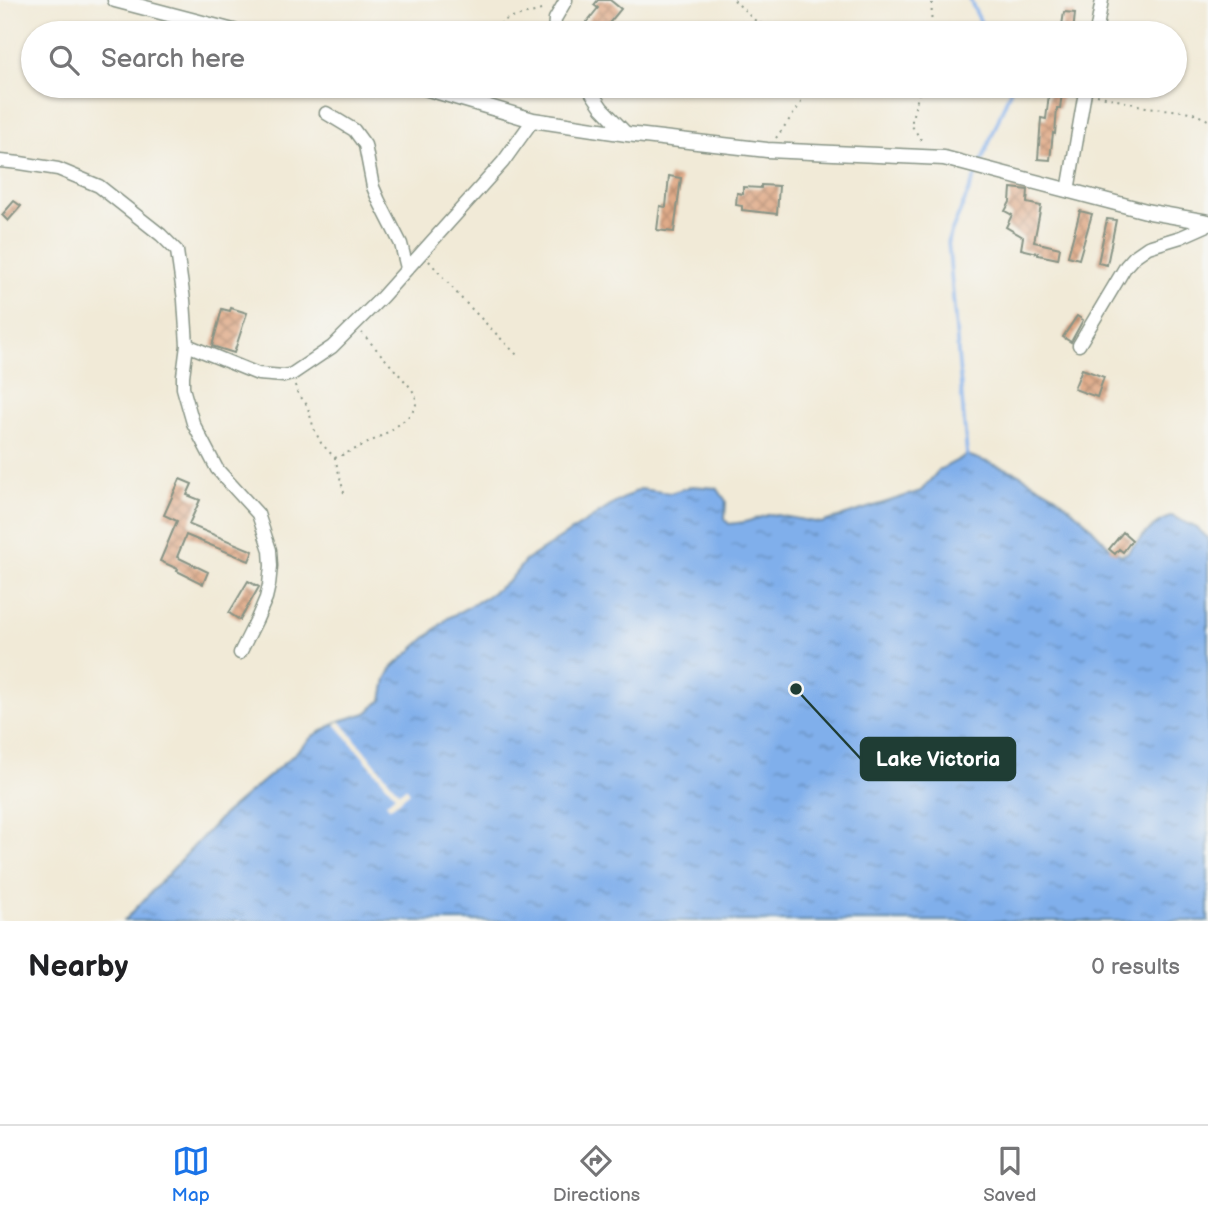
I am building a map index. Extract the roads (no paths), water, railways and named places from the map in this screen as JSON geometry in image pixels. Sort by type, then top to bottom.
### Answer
[{"type":"street","points":[[115,0],[196,21]]},
{"type":"street","points":[[1098,21],[1102,0]]},
{"type":"street","points":[[555,21],[565,2]]},
{"type":"street","points":[[459,98],[533,120],[627,134],[766,150],[944,158],[1150,212],[1208,223]]},
{"type":"street","points":[[595,98],[627,134]]},
{"type":"street","points":[[1068,191],[1084,98]]},
{"type":"street","points":[[326,113],[354,130],[362,139],[373,187],[401,244],[407,268]]},
{"type":"street","points":[[187,345],[258,374],[292,374],[332,347],[382,297],[503,162],[533,120]]},
{"type":"street","points":[[0,161],[58,169],[99,186],[177,251],[187,345],[183,388],[193,423],[217,469],[258,514],[270,550],[270,585],[240,653]]},
{"type":"street","points":[[1079,345],[1126,266],[1135,256],[1148,247],[1181,237],[1208,223]]},
{"type":"water","points":[[967,455],[1015,472],[1056,496],[1082,518],[1113,551],[1122,555],[1153,527],[1172,516],[1197,528],[1208,538],[1208,921],[124,921],[224,814],[314,735],[340,721],[366,713],[382,700],[386,679],[392,668],[448,618],[509,581],[525,561],[640,489],[670,493],[692,486],[717,488],[726,501],[725,519],[729,524],[771,514],[821,523],[921,491],[939,470]]},
{"type":"waterway","points":[[970,0],[980,21]]},
{"type":"waterway","points":[[980,165],[1007,98]]},
{"type":"waterway","points":[[967,455],[948,240],[977,172]]},
{"type":"place","name":"Lake Victoria","points":[[796,689]]}]
